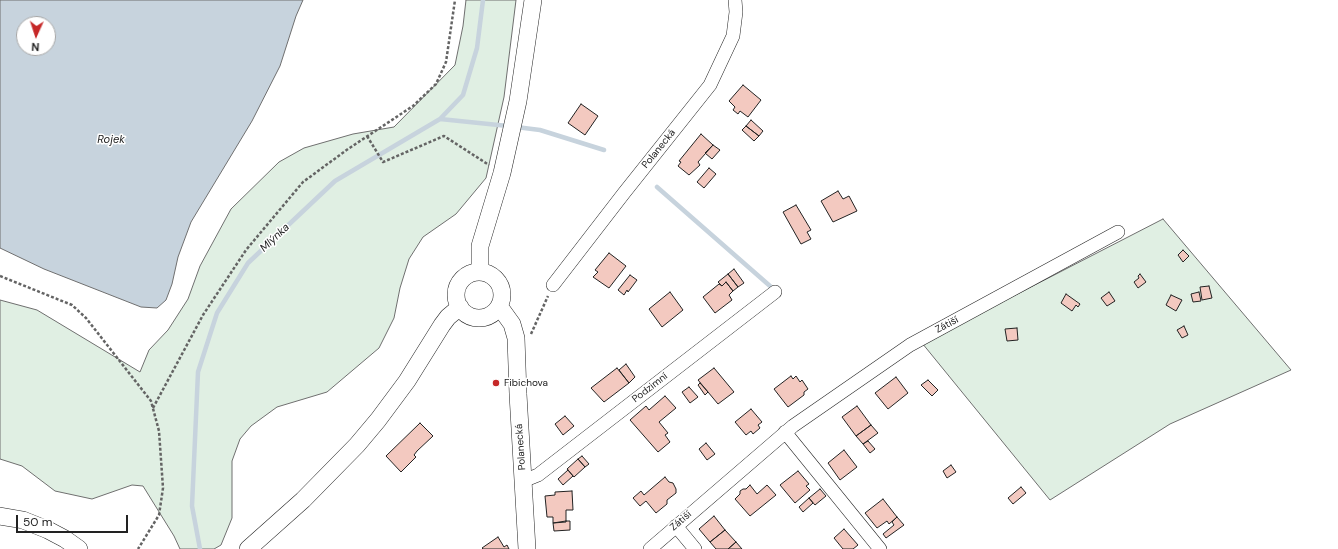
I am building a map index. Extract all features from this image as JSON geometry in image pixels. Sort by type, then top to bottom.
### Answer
[{"type":"street","points":[[480,272],[480,246],[502,173],[518,101],[532,0]]},
{"type":"street","name":"Polanecká","points":[[553,285],[710,85],[733,36],[736,12],[734,0]]},
{"type":"street","name":"Zátiší","points":[[650,549],[785,432],[910,345],[1118,232]]},
{"type":"street","points":[[480,272],[492,276],[502,290],[502,297],[499,306],[488,316],[478,318],[468,315],[460,307],[456,298],[459,284],[466,276],[473,273],[480,272]]},
{"type":"street","name":"Podzimní","points":[[523,481],[538,475],[775,292]]},
{"type":"street","name":"Polanecká","points":[[499,306],[512,324],[517,346],[518,394],[527,549]]},
{"type":"street","points":[[248,549],[303,500],[357,445],[407,381],[442,325],[448,317],[460,307]]},
{"type":"street","points":[[785,432],[880,549]]},
{"type":"street","points":[[0,516],[23,520],[48,530],[65,539],[79,549]]},
{"type":"street","points":[[676,526],[695,549]]},
{"type":"path","points":[[153,408],[203,315],[246,250],[304,182],[367,136],[413,106],[436,84],[446,62],[455,0]]},
{"type":"path","points":[[367,136],[383,162],[444,136],[502,173]]},
{"type":"path","points":[[0,276],[72,304],[86,318],[151,401],[159,431],[163,488],[159,515],[138,549]]},
{"type":"path","points":[[532,333],[553,285]]},
{"type":"green space","points":[[466,0],[516,0],[504,97],[486,178],[456,214],[423,237],[409,259],[400,288],[394,318],[379,348],[327,392],[277,407],[251,426],[240,439],[232,461],[232,518],[221,545],[214,549],[180,549],[174,536],[143,486],[132,485],[92,499],[55,491],[22,466],[0,459],[0,300],[37,310],[140,372],[149,350],[168,330],[188,299],[200,266],[231,209],[279,162],[304,148],[353,134],[394,127],[455,65],[463,26]]},
{"type":"green space","points":[[1163,219],[1291,370],[1170,424],[1050,500],[922,343]]},
{"type":"water","name":"Rojek","points":[[0,0],[303,0],[296,16],[280,66],[252,121],[191,222],[178,257],[172,284],[166,300],[157,308],[141,307],[44,269],[0,248]]},
{"type":"building","points":[[743,85],[761,100],[748,117],[740,111],[738,114],[733,110],[735,107],[729,101]]},
{"type":"building","points":[[581,104],[598,116],[585,135],[568,123]]},
{"type":"building","points":[[751,120],[763,131],[759,136],[746,126]]},
{"type":"building","points":[[746,126],[759,136],[754,141],[742,130]]},
{"type":"building","points":[[701,134],[713,145],[698,162],[700,165],[689,175],[678,166],[681,162],[679,161]]},
{"type":"building","points":[[713,145],[720,150],[712,159],[705,153]]},
{"type":"building","points":[[709,168],[716,174],[704,188],[697,182]]},
{"type":"building","points":[[838,191],[843,199],[849,196],[857,211],[833,222],[821,201]]},
{"type":"building","points":[[796,205],[811,230],[807,232],[811,239],[801,244],[783,212]]},
{"type":"building","points":[[1183,250],[1189,256],[1183,262],[1178,255]]},
{"type":"building","points":[[609,253],[626,266],[609,288],[593,277],[598,272],[595,270]]},
{"type":"building","points":[[734,269],[744,283],[738,287],[728,274]]},
{"type":"building","points":[[728,274],[738,287],[733,291],[726,282],[722,286],[718,282]]},
{"type":"building","points":[[1140,274],[1146,282],[1138,288],[1134,282],[1139,278],[1138,276]]},
{"type":"building","points":[[630,275],[637,280],[624,295],[618,290]]},
{"type":"building","points":[[726,282],[733,291],[729,295],[732,300],[715,313],[703,297],[719,284],[722,286]]},
{"type":"building","points":[[1209,286],[1212,298],[1202,300],[1200,287]]},
{"type":"building","points":[[670,292],[683,310],[662,327],[649,309]]},
{"type":"building","points":[[1109,292],[1115,301],[1107,306],[1101,298]]},
{"type":"building","points":[[1199,292],[1201,301],[1193,302],[1191,294]]},
{"type":"building","points":[[1066,294],[1080,304],[1078,307],[1076,305],[1072,311],[1061,303]]},
{"type":"building","points":[[1171,295],[1182,300],[1176,311],[1166,305]]},
{"type":"building","points":[[1184,326],[1188,335],[1182,338],[1177,330]]},
{"type":"building","points":[[1017,328],[1018,340],[1007,341],[1005,329]]},
{"type":"building","points":[[626,364],[635,377],[629,383],[619,370]]},
{"type":"building","points":[[617,368],[629,383],[604,402],[591,388]]},
{"type":"building","points":[[714,368],[734,392],[718,404],[698,380]]},
{"type":"building","points":[[791,376],[793,379],[796,376],[800,382],[802,380],[808,389],[804,392],[804,395],[788,407],[774,389]]},
{"type":"building","points":[[896,377],[908,393],[888,409],[875,393]]},
{"type":"building","points":[[928,380],[938,390],[932,396],[921,385]]},
{"type":"building","points":[[700,383],[708,392],[705,395],[698,385]]},
{"type":"building","points":[[689,387],[698,397],[690,403],[682,392]]},
{"type":"building","points":[[665,396],[676,408],[659,422],[668,433],[665,435],[670,442],[658,452],[630,420],[646,406],[649,410]]},
{"type":"building","points":[[857,406],[871,425],[856,436],[842,417]]},
{"type":"building","points":[[751,409],[762,422],[758,425],[760,428],[753,434],[751,431],[746,435],[735,422]]},
{"type":"building","points":[[565,416],[574,426],[563,435],[555,424]]},
{"type":"building","points":[[420,423],[433,436],[417,451],[414,455],[416,457],[401,472],[386,456]]},
{"type":"building","points":[[871,425],[878,433],[863,444],[856,436]]},
{"type":"building","points":[[868,441],[875,449],[870,453],[863,444]]},
{"type":"building","points":[[706,443],[715,454],[707,460],[699,449]]},
{"type":"building","points":[[844,450],[857,467],[840,480],[828,463]]},
{"type":"building","points":[[582,456],[589,464],[585,467],[578,459]]},
{"type":"building","points":[[578,459],[585,467],[574,477],[567,469]]},
{"type":"building","points":[[951,465],[956,472],[947,478],[943,471]]},
{"type":"building","points":[[568,470],[573,476],[563,485],[558,479]]},
{"type":"building","points":[[798,471],[809,484],[806,486],[810,490],[795,503],[780,485]]},
{"type":"building","points":[[665,477],[669,482],[673,483],[676,489],[676,493],[667,500],[667,504],[656,513],[646,501],[640,506],[633,498],[641,491],[644,495]]},
{"type":"building","points":[[750,485],[757,494],[767,485],[776,495],[750,516],[735,499],[740,494],[740,491],[746,489]]},
{"type":"building","points":[[1021,487],[1026,493],[1013,504],[1008,498]]},
{"type":"building","points":[[820,489],[826,496],[815,505],[809,498]]},
{"type":"building","points":[[572,491],[573,510],[566,510],[566,522],[553,523],[553,517],[547,517],[545,496],[555,495],[555,492]]},
{"type":"building","points":[[809,498],[813,503],[803,512],[799,507]]},
{"type":"building","points":[[883,499],[897,517],[889,524],[887,521],[877,528],[865,513]]},
{"type":"building","points":[[714,516],[725,530],[710,542],[699,529]]},
{"type":"building","points":[[897,517],[904,525],[886,538],[883,534],[894,525],[892,522]]},
{"type":"building","points":[[570,521],[570,530],[554,531],[553,523]]},
{"type":"building","points":[[844,529],[858,545],[853,549],[843,549],[834,538]]},
{"type":"building","points":[[725,530],[736,542],[728,549],[716,549],[710,542]]},
{"type":"building","points":[[498,537],[504,547],[507,545],[509,549],[482,548]]},
{"type":"building","points":[[736,542],[742,549],[728,549]]},
{"type":"waterway","name":"Mlýnka","points":[[200,549],[192,506],[198,372],[217,313],[248,263],[335,181],[440,119],[463,95],[477,48],[483,0]]},
{"type":"waterway","points":[[440,119],[508,126]]},
{"type":"waterway","points":[[516,127],[540,130],[604,150]]},
{"type":"waterway","points":[[657,187],[770,286]]},
{"type":"place","name":"Fibichova","points":[[496,383]]}]
